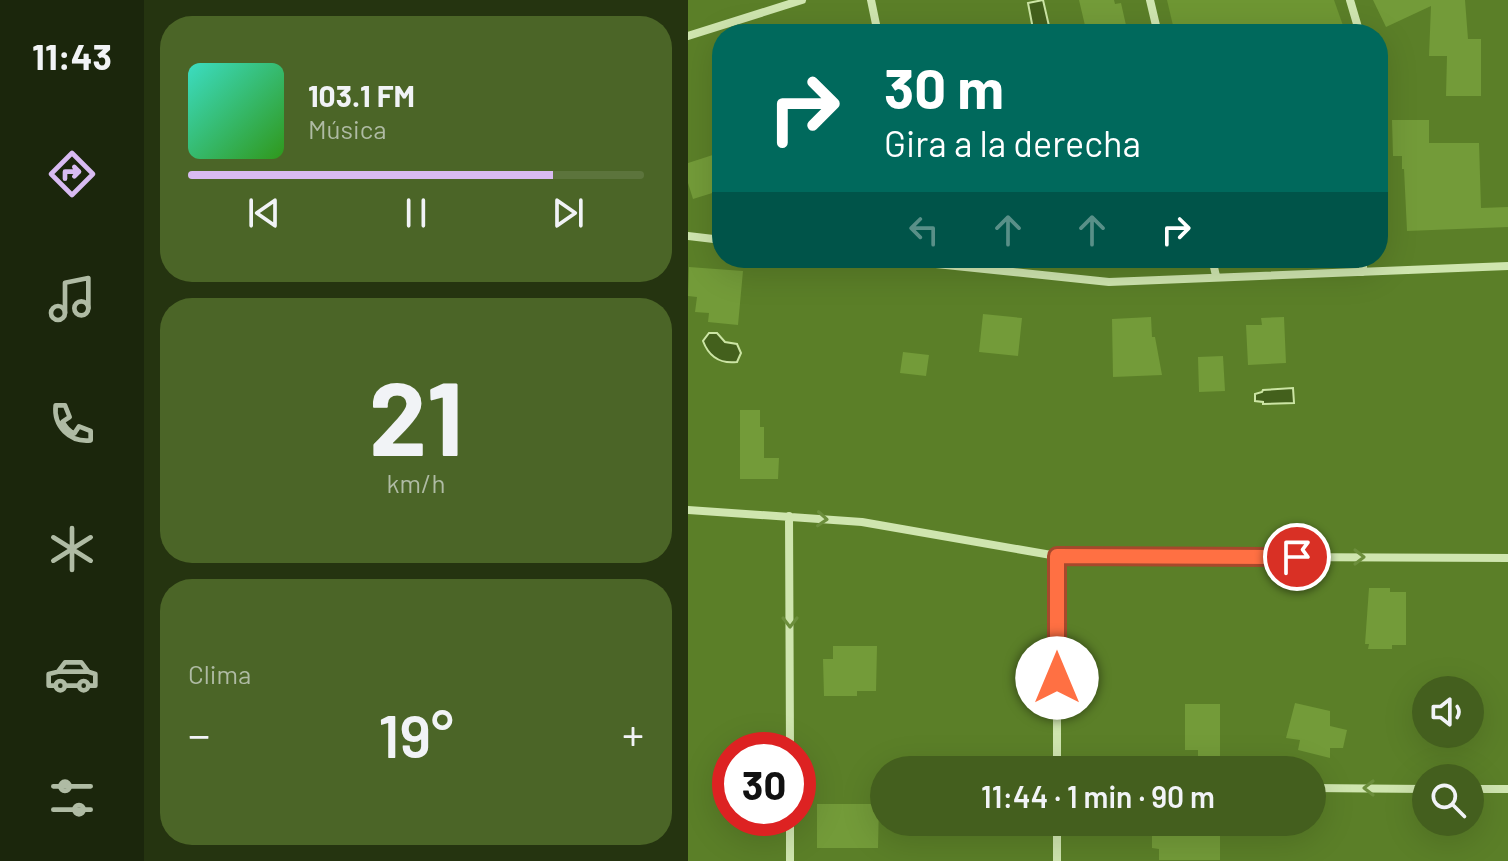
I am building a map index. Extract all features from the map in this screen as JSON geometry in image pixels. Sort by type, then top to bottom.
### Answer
[{"type":"street","points":[[726,24],[802,0]]},
{"type":"street","points":[[871,0],[876,24]]},
{"type":"street","points":[[1150,0],[1156,24]]},
{"type":"street","points":[[1350,0],[1357,24]]},
{"type":"street","points":[[688,36],[712,28]]},
{"type":"street","points":[[688,236],[712,239]]},
{"type":"street","points":[[985,268],[1109,282],[1508,266]]},
{"type":"street","points":[[1214,268],[1216,276]]},
{"type":"street","points":[[688,510],[862,522],[1057,556],[1508,558]]},
{"type":"street","points":[[789,516],[790,732]]},
{"type":"street","points":[[1057,556],[1057,756]]},
{"type":"street","points":[[1326,788],[1412,789]]},
{"type":"street","points":[[1484,789],[1508,789]]},
{"type":"street","points":[[790,836],[790,861]]},
{"type":"street","points":[[1057,836],[1057,861]]},
{"type":"shaded area","points":[[1043,0],[1049,24],[1032,24],[1028,3]]},
{"type":"shaded area","points":[[1167,0],[1334,0],[1342,24],[1173,24]]},
{"type":"shaded area","points":[[709,333],[717,333],[725,342],[737,344],[741,353],[737,362],[725,362],[708,351],[703,341]]},
{"type":"shaded area","points":[[1293,388],[1294,403],[1263,404],[1255,401],[1255,394],[1263,390]]},
{"type":"building","points":[[1079,0],[1114,0],[1115,4],[1121,3],[1126,24],[1085,24]]},
{"type":"building","points":[[1373,0],[1465,0],[1468,39],[1481,39],[1481,96],[1446,96],[1447,56],[1429,56],[1431,6],[1388,26]]},
{"type":"building","points":[[1392,120],[1429,120],[1429,143],[1479,143],[1481,208],[1508,207],[1508,227],[1407,231],[1404,169],[1402,156],[1393,156]]},
{"type":"building","points":[[712,155],[712,193],[693,199],[688,183],[688,163]]},
{"type":"building","points":[[689,267],[743,271],[738,325],[708,322],[709,313],[695,312],[697,297],[688,296]]},
{"type":"building","points":[[983,314],[1022,318],[1018,356],[979,352]]},
{"type":"building","points":[[1151,317],[1152,337],[1155,337],[1162,375],[1113,377],[1112,319]]},
{"type":"building","points":[[1284,317],[1286,363],[1248,365],[1246,325],[1262,325],[1261,318]]},
{"type":"building","points":[[903,352],[929,355],[926,376],[900,373]]},
{"type":"building","points":[[1223,356],[1225,391],[1199,392],[1198,357]]},
{"type":"building","points":[[740,410],[760,410],[760,427],[764,427],[764,458],[779,458],[778,479],[740,479]]},
{"type":"building","points":[[1369,588],[1406,592],[1406,645],[1392,645],[1392,649],[1368,649],[1369,644],[1365,644]]},
{"type":"building","points":[[833,646],[877,646],[876,691],[857,691],[857,696],[824,696],[823,659],[833,659]]},
{"type":"building","points":[[1295,703],[1330,711],[1330,726],[1347,730],[1343,748],[1330,748],[1330,758],[1298,750],[1300,740],[1286,738]]},
{"type":"building","points":[[1185,704],[1220,704],[1220,756],[1198,756],[1198,750],[1185,750]]},
{"type":"building","points":[[817,804],[870,804],[870,836],[878,836],[878,848],[817,848]]},
{"type":"building","points":[[1152,836],[1220,836],[1220,860],[1159,860],[1159,849],[1152,848]]},
{"type":"route","points":[[1057,678],[1057,556],[1297,557]]}]
